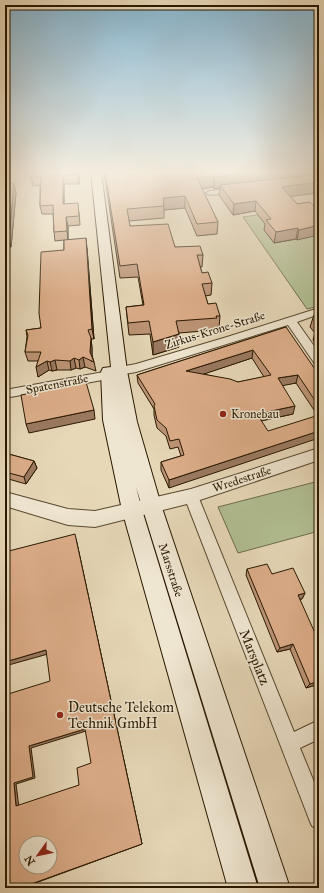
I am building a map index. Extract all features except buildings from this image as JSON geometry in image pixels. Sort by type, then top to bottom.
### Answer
[{"type":"main road","name":"Marsstraße","points":[[95,214],[114,373],[128,422],[243,888]]},
{"type":"main road","name":"Marsstraße","points":[[98,214],[100,243]]},
{"type":"main road","name":"Marsstraße","points":[[149,506],[275,888]]},
{"type":"street","name":"Zirkus-Krone-Straße","points":[[114,373],[224,342],[319,312]]},
{"type":"street","points":[[290,320],[319,361]]},
{"type":"street","name":"Spatenstraße","points":[[5,394],[114,373]]},
{"type":"street","name":"Wredestraße","points":[[5,499],[68,517],[95,519],[191,496],[319,454]]},
{"type":"street","name":"Marsplatz","points":[[191,496],[319,819]]},
{"type":"street","points":[[289,744],[319,729]]},
{"type":"green space","points":[[266,214],[319,214],[319,306],[307,309],[243,217]]},
{"type":"green space","points":[[319,481],[319,531],[238,553],[218,507]]},
{"type":"green space","points":[[151,532],[267,888],[259,888],[248,860],[147,534]]},
{"type":"place","name":"Kronebau","points":[[223,414]]},
{"type":"place","name":"Deutsche Telekom Technik GmbH","points":[[60,715]]}]
